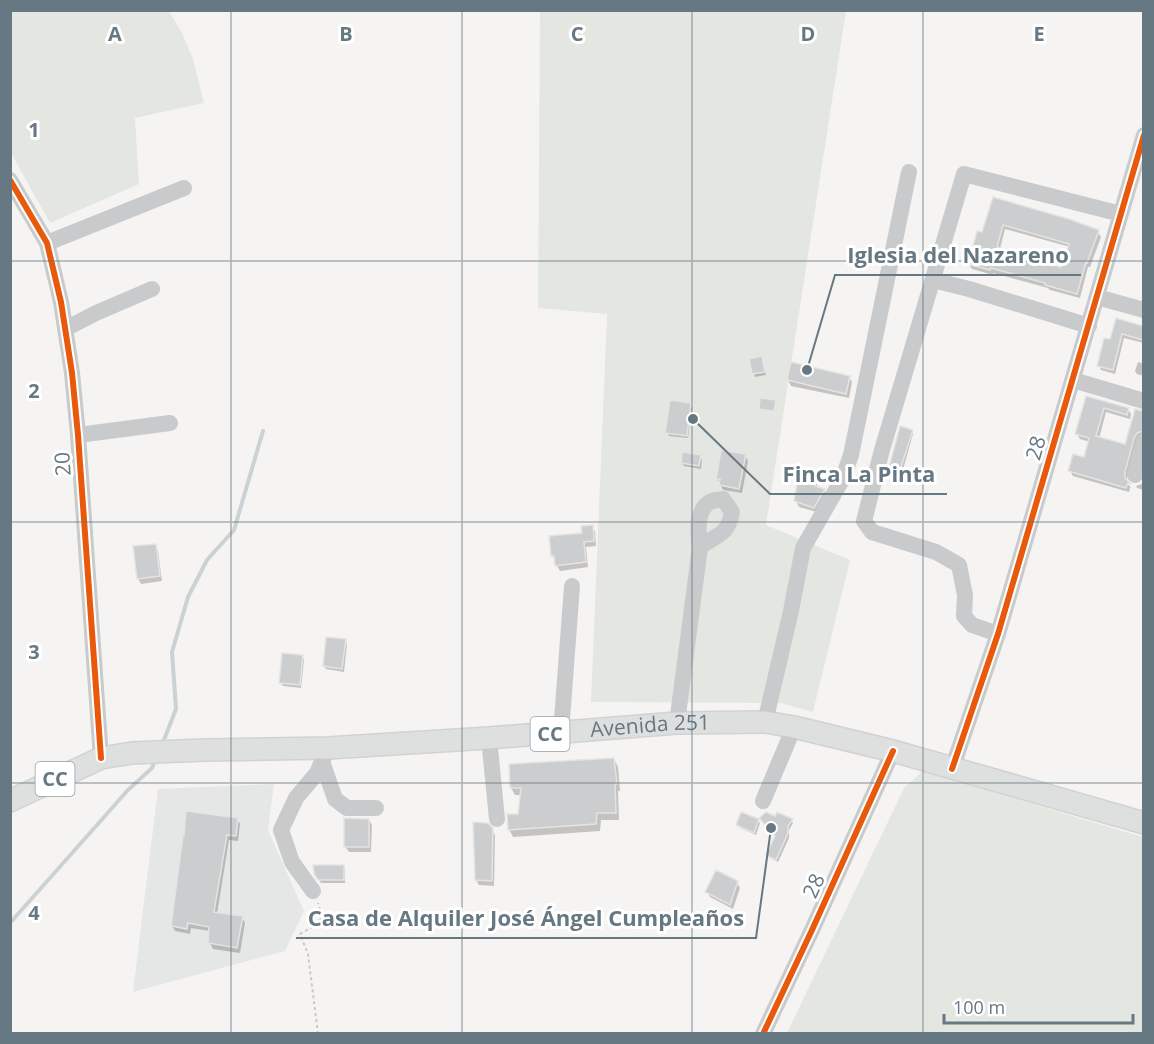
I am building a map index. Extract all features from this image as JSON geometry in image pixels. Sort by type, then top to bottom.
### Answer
[{"type":"main road","name":"Avenida 251","points":[[10,801],[101,758],[132,753],[204,750],[325,754],[677,723],[765,722],[892,751],[1143,823]]},
{"type":"street","name":"28","points":[[952,769],[998,634],[1143,135]]},
{"type":"street","points":[[765,722],[803,548],[843,478],[851,455],[909,172]]},
{"type":"street","points":[[998,634],[972,625],[964,616],[965,595],[959,565],[936,552],[872,532],[864,521],[882,450],[964,174],[1120,214]]},
{"type":"street","name":"20","points":[[11,181],[47,243],[61,302],[72,373],[78,435],[101,758]]},
{"type":"street","points":[[47,243],[184,189]]},
{"type":"street","points":[[933,280],[1089,326]]},
{"type":"street","points":[[65,329],[152,289]]},
{"type":"street","points":[[1097,297],[1143,310]]},
{"type":"street","points":[[1073,380],[1143,402]]},
{"type":"street","points":[[78,435],[170,423]]},
{"type":"street","points":[[1135,475],[1143,441]]},
{"type":"street","points":[[677,723],[700,547]]},
{"type":"street","points":[[561,733],[572,586]]},
{"type":"street","points":[[763,801],[794,727]]},
{"type":"street","points":[[489,738],[497,819]]},
{"type":"street","name":"28","points":[[763,1034],[892,751]]},
{"type":"street","points":[[325,754],[335,799],[347,808],[376,808]]},
{"type":"street","points":[[313,891],[292,862],[281,830],[296,798],[317,773],[325,754]]},
{"type":"path","points":[[313,891],[322,917],[316,925],[300,934],[308,954],[318,1034]]},
{"type":"shaded area","points":[[11,10],[169,11],[193,59],[204,103],[135,118],[139,184],[50,223],[11,153]]},
{"type":"shaded area","points":[[540,11],[846,11],[766,525],[850,560],[813,712],[781,703],[591,702],[607,314],[538,308]]},
{"type":"shaded area","points":[[923,771],[1143,837],[1143,1033],[787,1033],[904,788]]},
{"type":"shaded area","points":[[274,784],[268,830],[304,911],[285,951],[133,992],[158,789]]},
{"type":"building","points":[[993,197],[1099,230],[1086,262],[1077,294],[991,268],[990,270],[968,264],[977,231],[982,232]],"holes":[[[1003,225],[1069,244],[1061,267],[1041,262],[1042,259],[997,247]]]},
{"type":"building","points":[[1116,318],[1143,326],[1143,340],[1122,334],[1113,370],[1097,366],[1104,338],[1110,339]]},
{"type":"building","points":[[762,356],[765,372],[752,374],[749,359]]},
{"type":"building","points":[[791,362],[850,376],[846,394],[787,380]]},
{"type":"building","points":[[1086,396],[1129,408],[1127,415],[1104,408],[1096,436],[1125,444],[1135,409],[1143,411],[1143,431],[1137,433],[1134,438],[1125,472],[1125,478],[1131,484],[1128,483],[1126,488],[1068,471],[1073,454],[1084,457],[1089,438],[1075,434]]},
{"type":"building","points":[[760,398],[776,400],[774,411],[759,409]]},
{"type":"building","points":[[670,400],[691,403],[687,436],[665,433]]},
{"type":"building","points":[[900,426],[913,430],[900,470],[889,467]]},
{"type":"building","points":[[721,450],[746,454],[739,489],[719,485],[720,479],[716,479]]},
{"type":"building","points":[[682,452],[701,455],[699,466],[681,463]]},
{"type":"building","points":[[799,472],[815,473],[815,486],[825,489],[814,508],[794,501]]},
{"type":"building","points":[[593,525],[594,541],[584,542],[586,562],[555,566],[554,556],[551,556],[549,536],[582,533],[581,526]]},
{"type":"building","points":[[156,544],[160,576],[137,579],[133,546]]},
{"type":"building","points":[[326,637],[346,639],[342,669],[323,666]]},
{"type":"building","points":[[282,653],[303,655],[300,685],[279,683]]},
{"type":"building","points":[[614,758],[617,784],[615,784],[616,813],[597,813],[596,824],[508,830],[507,814],[518,814],[521,788],[510,788],[509,764]]},
{"type":"building","points":[[186,811],[238,818],[236,836],[227,835],[214,912],[243,916],[237,948],[208,943],[209,927],[188,923],[187,929],[171,926]]},
{"type":"building","points":[[741,812],[759,819],[754,833],[736,825]]},
{"type":"building","points":[[766,812],[775,816],[777,812],[793,819],[788,826],[788,833],[776,860],[766,855],[775,836],[759,818]]},
{"type":"building","points":[[344,818],[369,819],[369,847],[344,847]]},
{"type":"building","points":[[473,822],[488,823],[493,828],[492,881],[475,880]]},
{"type":"building","points":[[313,865],[344,865],[344,880],[318,880],[314,874]]},
{"type":"building","points":[[716,870],[738,881],[730,905],[705,892]]},
{"type":"waterway","points":[[162,745],[176,709],[172,652],[188,597],[207,560],[234,530],[263,431]]},
{"type":"waterway","points":[[10,923],[128,790],[152,768],[155,760]]},
{"type":"cycle path","points":[[952,769],[998,634],[1144,135]]},
{"type":"cycle path","points":[[10,180],[47,243],[61,302],[72,373],[78,435],[101,758]]},
{"type":"cycle path","points":[[763,1034],[893,751]]},
{"type":"place","name":"Iglesia del Nazareno","points":[[807,370]]},
{"type":"place","name":"Finca La Pinta","points":[[693,419]]},
{"type":"place","name":"Casa de Alquiler José Ángel Cumpleaños","points":[[771,828]]}]
